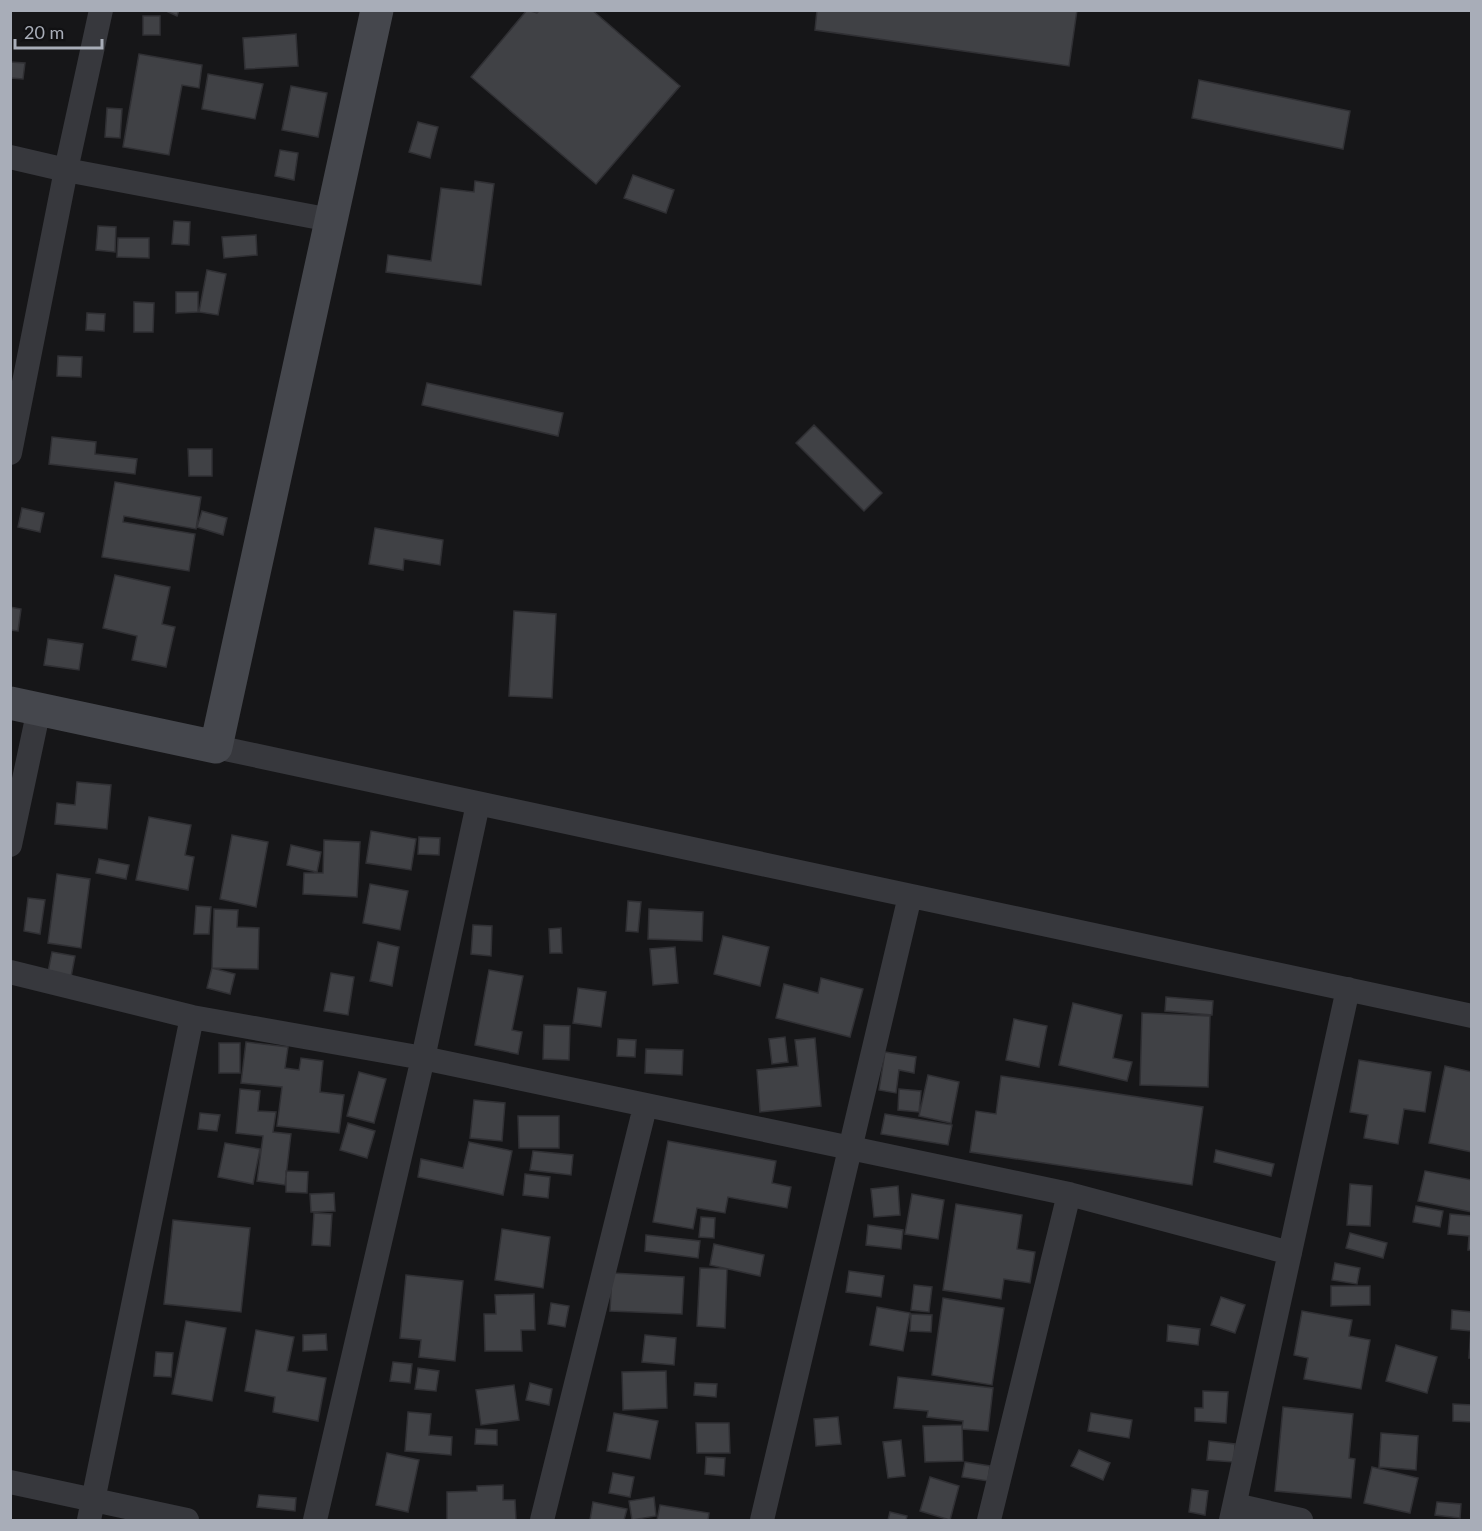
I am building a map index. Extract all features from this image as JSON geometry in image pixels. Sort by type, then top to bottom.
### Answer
[{"type":"street","points":[[10,453],[66,170],[101,10]]},
{"type":"street","points":[[216,747],[377,10]]},
{"type":"street","points":[[10,157],[66,170],[331,220]]},
{"type":"street","points":[[10,846],[25,706],[1472,1016]]},
{"type":"street","points":[[315,1521],[423,1058],[478,804]]},
{"type":"street","points":[[762,1521],[910,896]]},
{"type":"street","points":[[10,972],[192,1017],[423,1058],[645,1107],[850,1147],[1069,1194],[1290,1253]]},
{"type":"street","points":[[1301,1521],[1233,1513],[1348,989]]},
{"type":"street","points":[[91,1510],[192,1017]]},
{"type":"street","points":[[542,1521],[645,1107]]},
{"type":"street","points":[[989,1521],[1069,1194]]},
{"type":"street","points":[[10,1482],[91,1510],[187,1521]]},
{"type":"building","points":[[164,10],[179,10],[177,16]]},
{"type":"building","points":[[527,10],[537,13],[540,10],[592,10],[680,86],[596,184],[471,77]]},
{"type":"building","points":[[817,10],[1077,10],[1069,66],[815,30]]},
{"type":"building","points":[[143,16],[160,16],[160,35],[143,35]]},
{"type":"building","points":[[296,34],[298,66],[245,69],[243,38]]},
{"type":"building","points":[[139,54],[202,65],[199,88],[182,85],[169,155],[123,147]]},
{"type":"building","points":[[10,62],[25,63],[23,79],[10,78]]},
{"type":"building","points":[[208,74],[263,84],[255,119],[202,109]]},
{"type":"building","points":[[1199,80],[1350,111],[1343,149],[1192,118]]},
{"type":"building","points":[[291,86],[327,93],[318,137],[282,130]]},
{"type":"building","points":[[107,108],[122,109],[120,138],[105,137]]},
{"type":"building","points":[[418,122],[438,127],[430,158],[409,152]]},
{"type":"building","points":[[280,150],[298,153],[294,180],[275,176]]},
{"type":"building","points":[[633,175],[674,190],[666,213],[624,198]]},
{"type":"building","points":[[475,181],[494,184],[481,285],[386,272],[388,255],[431,261],[441,188],[474,192]]},
{"type":"building","points":[[174,221],[190,222],[189,245],[172,244]]},
{"type":"building","points":[[98,226],[116,227],[115,252],[96,250]]},
{"type":"building","points":[[256,235],[257,255],[224,258],[222,237]]},
{"type":"building","points":[[118,238],[149,238],[149,258],[117,257]]},
{"type":"building","points":[[207,270],[226,274],[218,315],[199,312]]},
{"type":"building","points":[[176,292],[198,292],[198,312],[176,313]]},
{"type":"building","points":[[134,302],[154,303],[153,332],[134,332]]},
{"type":"building","points":[[87,313],[105,314],[104,331],[86,330]]},
{"type":"building","points":[[58,356],[82,357],[81,377],[57,376]]},
{"type":"building","points":[[427,383],[563,413],[558,436],[422,405]]},
{"type":"building","points":[[814,425],[882,493],[864,511],[796,443]]},
{"type":"building","points":[[52,437],[96,442],[95,454],[137,459],[135,474],[49,464]]},
{"type":"building","points":[[188,449],[212,449],[212,476],[189,476]]},
{"type":"building","points":[[115,482],[201,497],[196,529],[124,516],[123,522],[195,534],[189,571],[102,557]]},
{"type":"building","points":[[22,508],[44,513],[40,532],[18,527]]},
{"type":"building","points":[[202,511],[227,518],[223,535],[197,527]]},
{"type":"building","points":[[375,528],[443,540],[440,565],[404,559],[403,570],[369,564]]},
{"type":"building","points":[[115,575],[170,587],[162,624],[175,627],[166,667],[132,660],[137,636],[103,628]]},
{"type":"building","points":[[10,607],[21,609],[18,631],[10,630]]},
{"type":"building","points":[[514,611],[556,614],[552,698],[509,696]]},
{"type":"building","points":[[48,639],[83,644],[79,670],[44,665]]},
{"type":"building","points":[[77,782],[111,785],[107,829],[55,824],[57,803],[75,805]]},
{"type":"building","points":[[149,817],[191,825],[185,855],[194,857],[188,890],[136,880]]},
{"type":"building","points":[[371,831],[416,839],[411,870],[366,863]]},
{"type":"building","points":[[232,835],[268,842],[256,907],[220,899]]},
{"type":"building","points":[[419,837],[440,838],[439,855],[418,854]]},
{"type":"building","points":[[324,840],[360,842],[357,897],[303,894],[304,873],[323,873]]},
{"type":"building","points":[[291,845],[321,852],[317,872],[287,865]]},
{"type":"building","points":[[99,859],[129,865],[126,879],[96,873]]},
{"type":"building","points":[[57,874],[90,879],[81,948],[48,943]]},
{"type":"building","points":[[370,884],[408,891],[400,930],[363,923]]},
{"type":"building","points":[[28,898],[45,900],[40,934],[24,931]]},
{"type":"building","points":[[628,901],[641,902],[638,932],[626,931]]},
{"type":"building","points":[[196,906],[211,907],[209,934],[194,934]]},
{"type":"building","points":[[214,909],[238,910],[237,927],[259,928],[258,969],[212,968]]},
{"type":"building","points":[[649,909],[703,912],[702,941],[648,939]]},
{"type":"building","points":[[473,925],[492,926],[491,956],[471,954]]},
{"type":"building","points":[[561,928],[562,953],[550,953],[549,929]]},
{"type":"building","points":[[723,936],[769,947],[760,986],[714,974]]},
{"type":"building","points":[[378,942],[399,947],[392,986],[370,981]]},
{"type":"building","points":[[675,947],[678,983],[653,985],[650,949]]},
{"type":"building","points":[[52,952],[75,956],[71,977],[48,972]]},
{"type":"building","points":[[212,968],[235,974],[230,994],[207,988]]},
{"type":"building","points":[[489,970],[523,976],[512,1030],[522,1032],[518,1054],[475,1045]]},
{"type":"building","points":[[331,973],[354,977],[348,1015],[324,1011]]},
{"type":"building","points":[[821,978],[863,989],[850,1037],[776,1018],[784,984],[818,993]]},
{"type":"building","points":[[578,988],[606,992],[601,1027],[573,1023]]},
{"type":"building","points":[[1166,997],[1213,1001],[1212,1015],[1165,1011]]},
{"type":"building","points":[[1073,1003],[1122,1015],[1113,1058],[1132,1062],[1127,1081],[1059,1065]]},
{"type":"building","points":[[1142,1013],[1210,1016],[1208,1087],[1140,1085]]},
{"type":"building","points":[[1014,1019],[1047,1026],[1039,1067],[1006,1060]]},
{"type":"building","points":[[544,1025],[570,1026],[569,1060],[543,1059]]},
{"type":"building","points":[[785,1037],[788,1062],[772,1064],[769,1039]]},
{"type":"building","points":[[815,1038],[821,1106],[760,1112],[757,1070],[798,1066],[795,1040]]},
{"type":"building","points":[[618,1039],[636,1040],[635,1057],[617,1056]]},
{"type":"building","points":[[246,1042],[288,1047],[285,1068],[299,1070],[301,1058],[323,1061],[320,1092],[344,1095],[339,1133],[277,1126],[282,1087],[241,1083]]},
{"type":"building","points":[[219,1043],[240,1043],[240,1073],[219,1073]]},
{"type":"building","points":[[646,1049],[683,1050],[682,1075],[645,1073]]},
{"type":"building","points":[[885,1052],[916,1057],[914,1073],[899,1070],[896,1093],[879,1090]]},
{"type":"building","points":[[1359,1060],[1431,1072],[1425,1112],[1404,1109],[1398,1144],[1364,1138],[1368,1115],[1350,1112]]},
{"type":"building","points":[[1445,1066],[1472,1072],[1472,1152],[1429,1143]]},
{"type":"building","points":[[359,1072],[386,1079],[374,1123],[347,1116]]},
{"type":"building","points":[[928,1075],[959,1082],[951,1123],[919,1116]]},
{"type":"building","points":[[1001,1076],[1203,1107],[1192,1185],[970,1152],[976,1111],[996,1114]]},
{"type":"building","points":[[240,1089],[260,1091],[258,1111],[276,1112],[273,1132],[291,1134],[285,1185],[257,1181],[263,1136],[236,1133]]},
{"type":"building","points":[[899,1089],[921,1091],[919,1112],[898,1110]]},
{"type":"building","points":[[474,1100],[505,1103],[502,1141],[470,1138]]},
{"type":"building","points":[[200,1113],[220,1115],[217,1131],[198,1129]]},
{"type":"building","points":[[885,1114],[952,1125],[948,1145],[881,1134]]},
{"type":"building","points":[[518,1116],[559,1116],[559,1148],[519,1148]]},
{"type":"building","points":[[348,1123],[375,1131],[367,1158],[340,1150]]},
{"type":"building","points":[[668,1141],[776,1161],[772,1183],[791,1187],[787,1208],[728,1197],[725,1213],[697,1208],[693,1229],[653,1222]]},
{"type":"building","points":[[469,1142],[512,1151],[503,1195],[418,1177],[421,1159],[463,1168]]},
{"type":"building","points":[[225,1143],[260,1149],[253,1184],[218,1177]]},
{"type":"building","points":[[1216,1150],[1274,1164],[1271,1176],[1214,1162]]},
{"type":"building","points":[[533,1151],[573,1155],[571,1175],[530,1170]]},
{"type":"building","points":[[286,1171],[308,1172],[307,1193],[286,1192]]},
{"type":"building","points":[[1425,1171],[1472,1180],[1472,1212],[1418,1201]]},
{"type":"building","points":[[525,1174],[550,1177],[548,1198],[523,1195]]},
{"type":"building","points":[[1350,1184],[1372,1186],[1370,1226],[1347,1225]]},
{"type":"building","points":[[898,1186],[900,1215],[874,1217],[871,1189]]},
{"type":"building","points":[[334,1193],[335,1211],[311,1212],[310,1194]]},
{"type":"building","points":[[912,1194],[944,1200],[938,1239],[905,1234]]},
{"type":"building","points":[[956,1204],[1022,1215],[1017,1249],[1035,1252],[1030,1283],[1004,1279],[1001,1299],[943,1290]]},
{"type":"building","points":[[1416,1206],[1443,1211],[1440,1227],[1413,1222]]},
{"type":"building","points":[[314,1213],[332,1214],[330,1246],[312,1245]]},
{"type":"building","points":[[1450,1214],[1472,1216],[1472,1250],[1468,1250],[1469,1236],[1448,1234]]},
{"type":"building","points":[[701,1217],[715,1218],[714,1238],[699,1237]]},
{"type":"building","points":[[173,1220],[250,1228],[241,1312],[164,1304]]},
{"type":"building","points":[[868,1225],[903,1230],[901,1249],[866,1245]]},
{"type":"building","points":[[502,1229],[550,1237],[543,1288],[495,1280]]},
{"type":"building","points":[[1350,1233],[1387,1243],[1383,1258],[1346,1248]]},
{"type":"building","points":[[646,1235],[700,1241],[698,1258],[645,1251]]},
{"type":"building","points":[[714,1244],[764,1255],[760,1276],[710,1265]]},
{"type":"building","points":[[1335,1263],[1360,1268],[1357,1284],[1332,1280]]},
{"type":"building","points":[[700,1268],[727,1269],[725,1328],[697,1326]]},
{"type":"building","points":[[849,1271],[884,1276],[881,1297],[846,1292]]},
{"type":"building","points":[[612,1273],[684,1277],[682,1314],[610,1311]]},
{"type":"building","points":[[406,1275],[463,1281],[455,1361],[419,1357],[421,1340],[400,1338]]},
{"type":"building","points":[[914,1285],[932,1287],[929,1312],[911,1310]]},
{"type":"building","points":[[1331,1286],[1370,1286],[1370,1305],[1331,1306]]},
{"type":"building","points":[[534,1294],[535,1330],[521,1330],[522,1351],[485,1351],[484,1314],[496,1314],[495,1295]]},
{"type":"building","points":[[1221,1297],[1245,1305],[1235,1333],[1211,1325]]},
{"type":"building","points":[[943,1298],[1004,1308],[992,1385],[932,1375]]},
{"type":"building","points":[[551,1303],[569,1306],[565,1327],[548,1324]]},
{"type":"building","points":[[877,1307],[910,1313],[903,1351],[870,1345]]},
{"type":"building","points":[[1452,1310],[1472,1312],[1471,1331],[1451,1329]]},
{"type":"building","points":[[1302,1311],[1352,1320],[1349,1336],[1370,1340],[1361,1389],[1304,1379],[1308,1358],[1294,1355]]},
{"type":"building","points":[[911,1314],[932,1315],[931,1332],[910,1331]]},
{"type":"building","points":[[186,1321],[226,1328],[212,1401],[172,1394]]},
{"type":"building","points":[[1168,1325],[1200,1329],[1198,1345],[1167,1341]]},
{"type":"building","points":[[1471,1327],[1472,1358],[1469,1358]]},
{"type":"building","points":[[256,1330],[294,1337],[287,1371],[326,1378],[318,1421],[273,1412],[275,1397],[245,1391]]},
{"type":"building","points":[[326,1334],[327,1350],[303,1351],[303,1335]]},
{"type":"building","points":[[645,1335],[676,1338],[674,1365],[642,1362]]},
{"type":"building","points":[[1396,1345],[1437,1357],[1427,1393],[1386,1381]]},
{"type":"building","points":[[156,1352],[173,1353],[171,1377],[154,1376]]},
{"type":"building","points":[[393,1362],[412,1364],[410,1383],[390,1381]]},
{"type":"building","points":[[418,1368],[439,1371],[436,1391],[415,1389]]},
{"type":"building","points":[[666,1371],[667,1408],[623,1410],[622,1372]]},
{"type":"building","points":[[898,1377],[993,1388],[988,1431],[962,1429],[963,1421],[927,1417],[928,1411],[894,1408]]},
{"type":"building","points":[[530,1383],[552,1389],[549,1405],[526,1400]]},
{"type":"building","points":[[695,1383],[717,1384],[716,1397],[694,1395]]},
{"type":"building","points":[[514,1385],[519,1420],[481,1425],[476,1390]]},
{"type":"building","points":[[1203,1391],[1228,1392],[1226,1423],[1195,1421],[1195,1408],[1203,1408]]},
{"type":"building","points":[[1453,1404],[1472,1405],[1472,1422],[1453,1421]]},
{"type":"building","points":[[1283,1407],[1353,1414],[1349,1458],[1355,1459],[1351,1498],[1275,1491]]},
{"type":"building","points":[[408,1412],[431,1414],[429,1435],[452,1437],[451,1455],[405,1451]]},
{"type":"building","points":[[614,1413],[658,1421],[650,1459],[607,1451]]},
{"type":"building","points":[[1091,1413],[1132,1420],[1129,1438],[1088,1431]]},
{"type":"building","points":[[838,1417],[841,1444],[816,1446],[814,1419]]},
{"type":"building","points":[[696,1423],[729,1423],[730,1453],[697,1453]]},
{"type":"building","points":[[962,1425],[963,1461],[925,1462],[923,1426]]},
{"type":"building","points":[[476,1429],[497,1430],[497,1445],[475,1444]]},
{"type":"building","points":[[1381,1433],[1418,1436],[1416,1470],[1379,1467]]},
{"type":"building","points":[[901,1440],[905,1476],[888,1478],[883,1442]]},
{"type":"building","points":[[1209,1441],[1235,1444],[1234,1462],[1207,1460]]},
{"type":"building","points":[[1079,1450],[1110,1463],[1103,1480],[1071,1466]]},
{"type":"building","points":[[387,1453],[419,1460],[408,1512],[376,1505]]},
{"type":"building","points":[[706,1457],[725,1458],[724,1476],[705,1474]]},
{"type":"building","points":[[965,1462],[990,1466],[988,1481],[962,1477]]},
{"type":"building","points":[[1372,1467],[1418,1478],[1410,1513],[1364,1503]]},
{"type":"building","points":[[613,1473],[634,1477],[630,1497],[609,1493]]},
{"type":"building","points":[[930,1477],[959,1486],[950,1520],[920,1511]]},
{"type":"building","points":[[503,1485],[503,1500],[515,1500],[516,1520],[447,1520],[447,1492],[477,1491],[477,1486]]},
{"type":"building","points":[[1192,1489],[1208,1491],[1205,1515],[1189,1512]]},
{"type":"building","points":[[259,1495],[296,1498],[295,1511],[257,1507]]},
{"type":"building","points":[[654,1497],[656,1516],[632,1520],[629,1501]]},
{"type":"building","points":[[593,1502],[627,1509],[624,1520],[590,1520]]},
{"type":"building","points":[[1437,1502],[1461,1504],[1460,1518],[1435,1515]]},
{"type":"building","points":[[660,1505],[709,1513],[708,1520],[657,1520]]},
{"type":"building","points":[[890,1512],[907,1516],[906,1520],[888,1520]]}]
